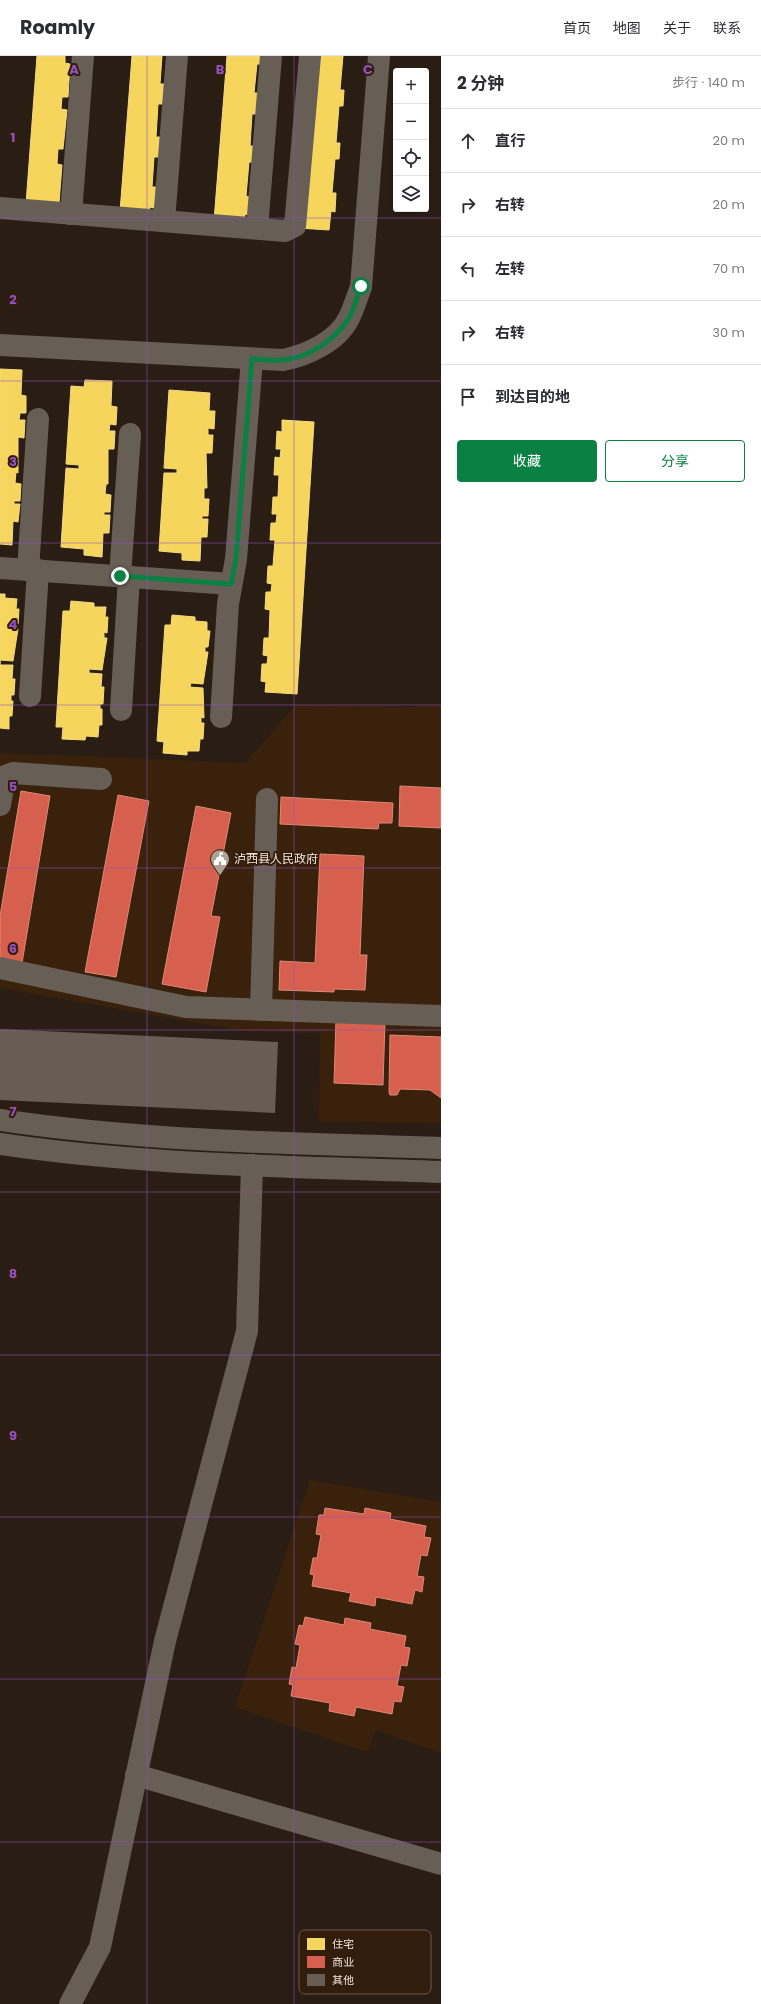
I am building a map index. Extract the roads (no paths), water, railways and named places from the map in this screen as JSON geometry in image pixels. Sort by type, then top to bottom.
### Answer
[{"type":"street","points":[[71,214],[83,56]]},
{"type":"street","points":[[164,221],[177,56]]},
{"type":"street","points":[[257,228],[271,56]]},
{"type":"street","points":[[0,208],[285,231],[295,226],[310,56]]},
{"type":"street","points":[[0,345],[283,360],[310,352],[337,333],[348,320],[361,286],[379,56]]},
{"type":"street","points":[[221,718],[228,604],[236,559],[252,359]]},
{"type":"street","points":[[30,696],[38,419]]},
{"type":"street","points":[[121,710],[130,434]]},
{"type":"street","points":[[0,568],[231,584]]},
{"type":"street","points":[[0,805],[5,776],[13,773],[101,779]]},
{"type":"street","points":[[261,1010],[267,799]]},
{"type":"street","points":[[0,968],[186,1007],[441,1016]]},
{"type":"street","points":[[0,1120],[106,1133],[177,1138],[441,1148]]},
{"type":"street","points":[[0,1144],[104,1157],[252,1165],[441,1172]]},
{"type":"street","points":[[70,2004],[100,1947],[165,1641],[247,1331],[252,1165]]},
{"type":"street","points":[[136,1775],[441,1864]]},
{"type":"place","name":"泸西县人民政府","points":[[220,876]]}]
